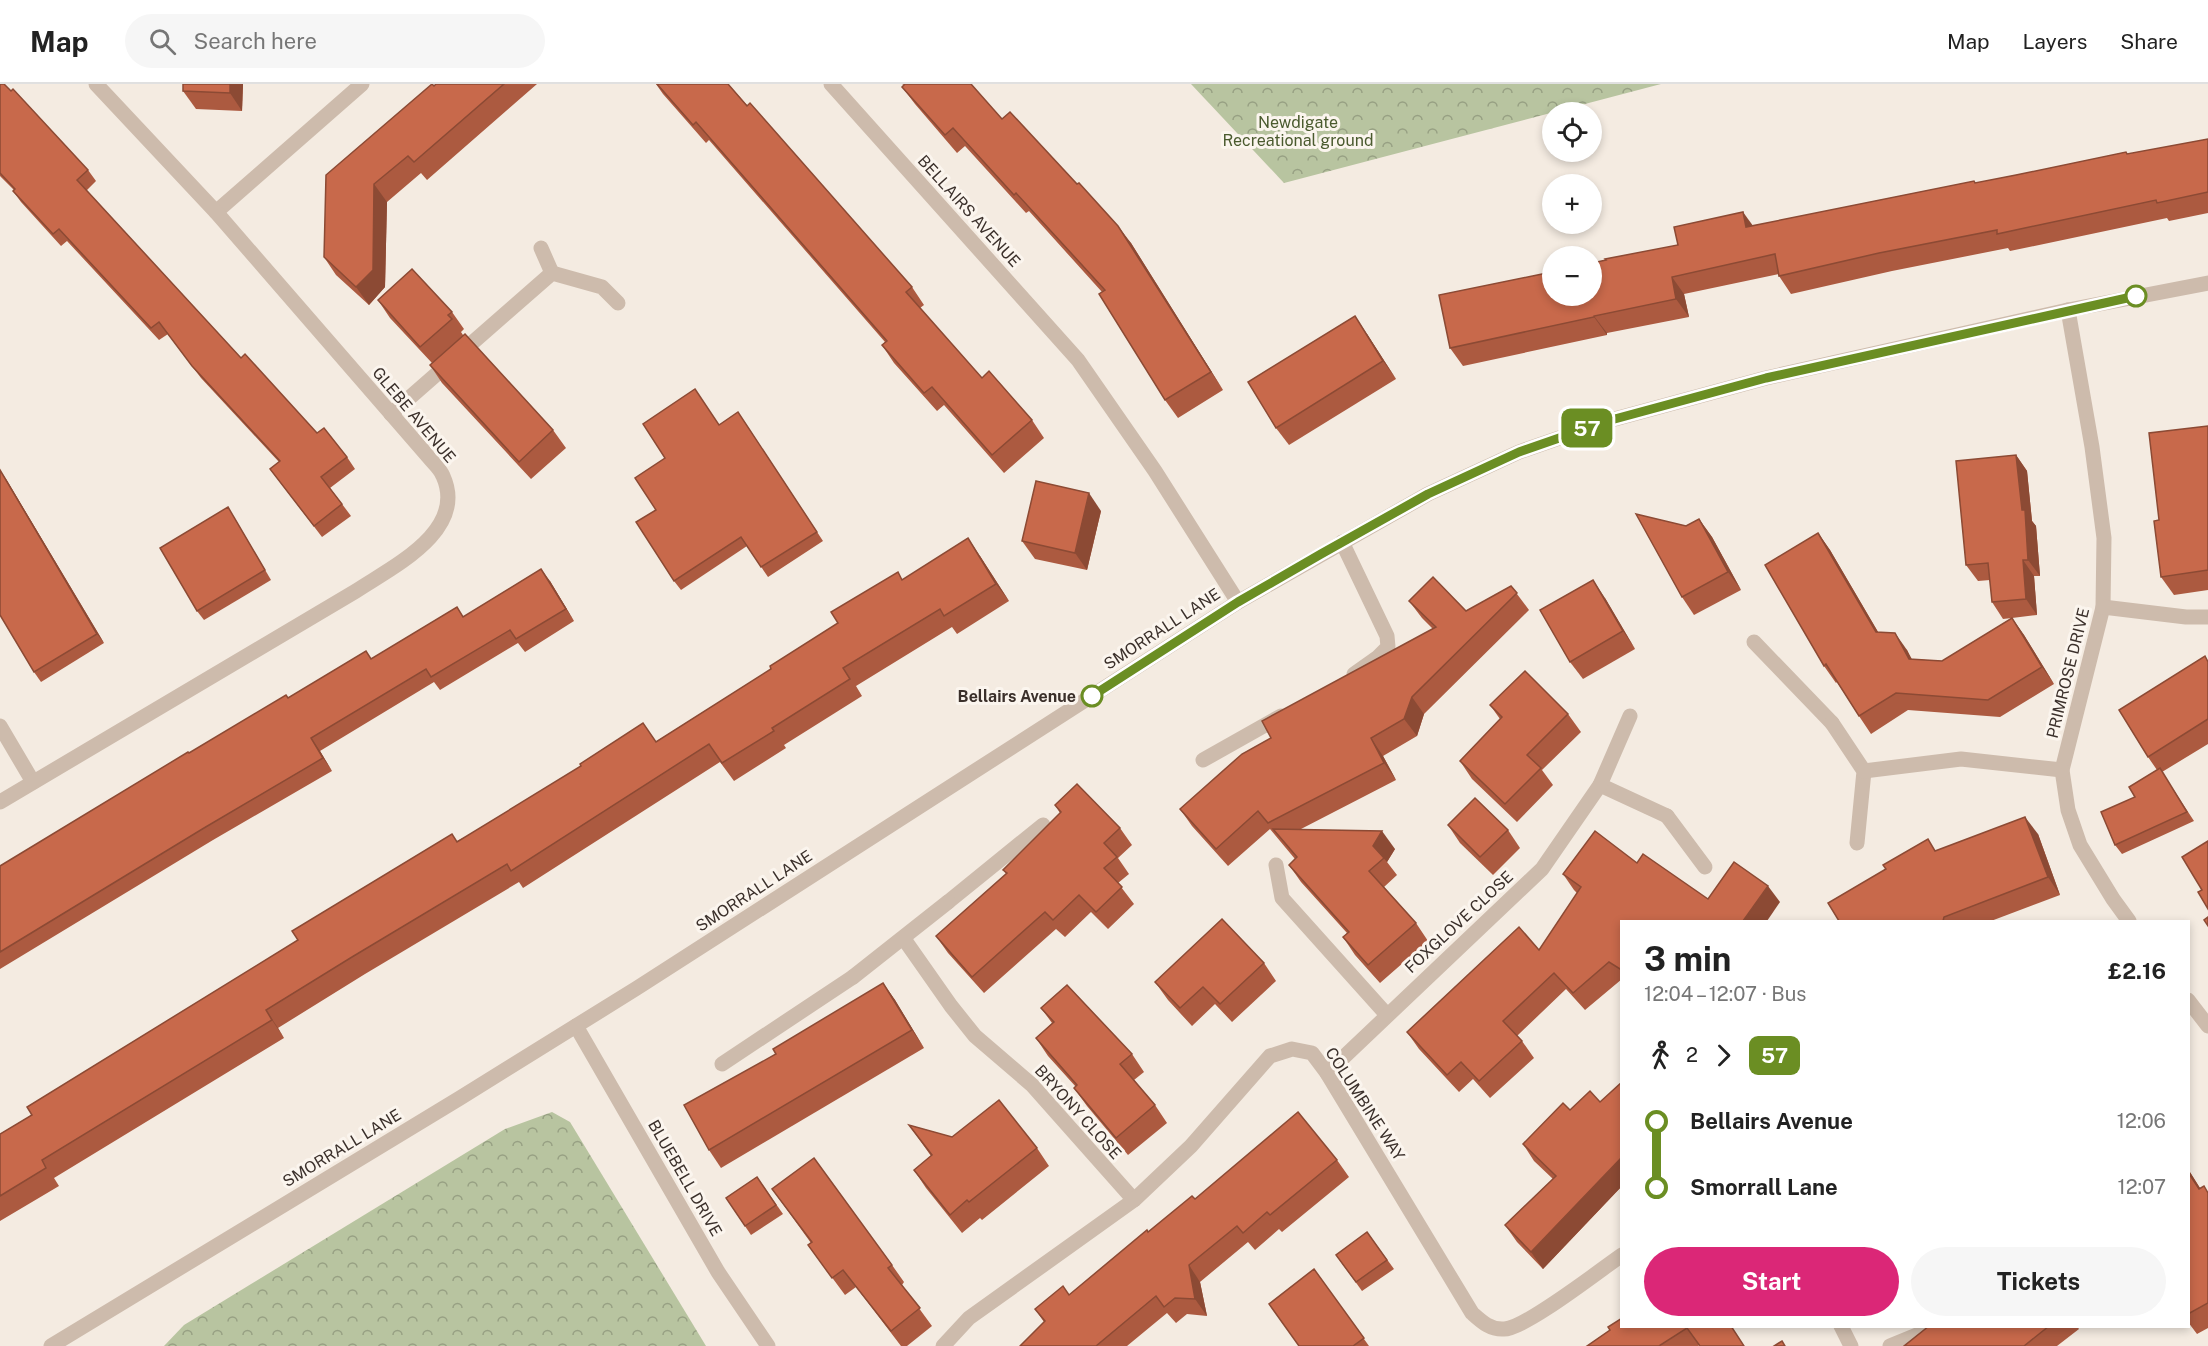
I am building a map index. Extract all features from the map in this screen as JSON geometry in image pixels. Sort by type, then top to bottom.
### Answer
[{"type":"street","name":"GLEBE AVENUE","points":[[0,802],[356,591],[412,555],[441,524],[447,505],[448,493],[443,475],[216,212],[96,84]]},
{"type":"street","points":[[216,212],[362,84]]},
{"type":"street","name":"BELLAIRS AVENUE","points":[[831,84],[1078,360],[1155,471],[1238,602]]},
{"type":"street","points":[[541,248],[552,273]]},
{"type":"street","points":[[391,414],[552,273]]},
{"type":"street","points":[[552,273],[602,287],[618,303]]},
{"type":"street","name":"SMORRALL LANE","points":[[51,1346],[576,1026],[1238,602],[1428,494],[1519,452],[1611,420],[1766,378],[2068,310],[2208,283]]},
{"type":"street","name":"PRIMROSE DRIVE","points":[[2068,310],[2092,447],[2104,538],[2103,607],[2062,770],[2068,810],[2080,844],[2128,920]]},
{"type":"street","points":[[1340,683],[1378,657],[1388,647],[1387,636],[1342,542]]},
{"type":"street","points":[[2103,607],[2186,617],[2208,617]]},
{"type":"street","points":[[1754,642],[1832,723],[1864,771],[1857,843]]},
{"type":"street","points":[[1203,760],[1291,711]]},
{"type":"street","name":"FOXGLOVE CLOSE","points":[[1327,1072],[1542,869],[1600,785],[1630,716]]},
{"type":"street","points":[[0,726],[33,782]]},
{"type":"street","points":[[1864,771],[1961,759],[2062,770]]},
{"type":"street","points":[[1600,785],[1667,816],[1705,867]]},
{"type":"street","points":[[722,1064],[853,978],[1042,825]]},
{"type":"street","points":[[1276,865],[1282,898],[1387,1015]]},
{"type":"street","name":"BRYONY CLOSE","points":[[904,939],[975,1036],[1032,1085],[1134,1200]]},
{"type":"street","points":[[2190,1003],[2208,1026]]},
{"type":"street","name":"BLUEBELL DRIVE","points":[[576,1026],[718,1272],[768,1346]]},
{"type":"street","name":"COLUMBINE WAY","points":[[943,1346],[969,1318],[1134,1200],[1191,1146],[1270,1056],[1292,1049],[1312,1053],[1327,1072],[1472,1313],[1487,1326],[1503,1329],[1516,1327],[1620,1256]]},
{"type":"street","points":[[1842,1328],[1851,1346]]},
{"type":"street","points":[[1890,1346],[1934,1328]]},
{"type":"green space","name":"Newdigate Recreational ground","points":[[1191,84],[1661,84],[1592,102],[1542,102],[1542,115],[1284,183]]},
{"type":"green space","points":[[552,1112],[570,1122],[706,1346],[164,1346],[184,1325],[505,1129]]},
{"type":"building","points":[[0,84],[4,84],[11,91],[13,89],[88,170],[77,180],[241,358],[245,354],[317,433],[324,428],[347,457],[321,477],[342,504],[314,526],[270,469],[280,461],[192,366],[159,322],[151,328],[59,229],[53,234],[13,191],[15,189],[0,173]]},
{"type":"building","points":[[183,84],[230,84],[230,93],[183,91]]},
{"type":"building","points":[[432,84],[434,86],[436,84],[504,84],[414,162],[408,156],[374,184],[373,270],[356,287],[324,257],[326,175]]},
{"type":"building","points":[[657,84],[728,84],[747,106],[750,103],[912,287],[906,292],[982,378],[989,371],[1032,420],[992,455],[932,387],[924,393],[882,345],[887,341],[696,122],[693,125]]},
{"type":"building","points":[[905,84],[971,84],[1002,119],[1010,112],[1118,226],[1211,372],[1165,400],[1099,294],[1105,290],[953,128],[945,135],[902,87]]},
{"type":"building","points":[[2208,139],[2208,192],[2157,203],[2156,200],[1997,234],[1997,230],[1879,253],[1779,276],[1775,254],[1672,277],[1676,299],[1450,348],[1439,295],[1542,274],[1542,306],[1602,306],[1602,261],[1678,245],[1674,227],[1743,212],[1746,227],[1974,181],[1975,183],[2126,152],[2127,154]]},
{"type":"building","points":[[412,269],[452,312],[448,315],[452,319],[420,347],[378,300]]},
{"type":"building","points":[[1355,316],[1383,361],[1276,428],[1248,382]]},
{"type":"building","points":[[465,334],[553,430],[519,462],[430,365]]},
{"type":"building","points":[[695,389],[719,425],[738,412],[817,532],[761,567],[741,537],[674,581],[636,522],[656,510],[635,478],[665,458],[643,424]]},
{"type":"building","points":[[2208,426],[2208,570],[2161,577],[2154,521],[2159,520],[2149,433]]},
{"type":"building","points":[[2016,455],[2022,510],[2025,510],[2028,560],[2023,560],[2026,599],[1992,602],[1988,563],[1966,565],[1956,461]]},
{"type":"building","points":[[0,470],[97,634],[34,672],[0,615]]},
{"type":"building","points":[[1036,481],[1089,493],[1075,553],[1022,541]]},
{"type":"building","points":[[228,507],[265,570],[197,611],[160,548]]},
{"type":"building","points":[[1636,514],[1686,526],[1699,519],[1728,572],[1682,597]]},
{"type":"building","points":[[1818,533],[1876,632],[1895,633],[1909,659],[1942,661],[2012,618],[2042,667],[1988,700],[1896,693],[1859,716],[1826,664],[1824,666],[1765,565]]},
{"type":"building","points":[[968,538],[996,584],[944,616],[940,609],[843,668],[850,679],[772,728],[774,731],[722,763],[709,744],[511,871],[507,864],[352,957],[266,1010],[272,1020],[42,1160],[46,1168],[0,1196],[0,1134],[32,1115],[27,1107],[298,940],[292,931],[452,834],[457,842],[581,766],[580,764],[643,723],[656,742],[771,669],[770,666],[838,623],[831,612],[898,572],[902,580]]},
{"type":"building","points":[[541,569],[566,609],[516,639],[510,630],[431,677],[426,669],[311,738],[323,758],[0,952],[0,866],[188,752],[286,695],[288,698],[366,651],[371,659],[457,607],[463,617]]},
{"type":"building","points":[[1433,577],[1466,611],[1511,586],[1517,593],[1412,697],[1404,719],[1371,738],[1384,763],[1268,823],[1258,811],[1216,849],[1180,809],[1242,754],[1271,738],[1262,721],[1436,627],[1409,601]]},
{"type":"building","points":[[1593,580],[1623,631],[1570,662],[1540,610]]},
{"type":"building","points":[[2205,656],[2208,662],[2208,719],[2148,757],[2119,710]]},
{"type":"building","points":[[1525,671],[1568,714],[1527,755],[1541,768],[1505,804],[1460,761],[1502,717],[1490,705]]},
{"type":"building","points":[[2160,768],[2187,812],[2115,845],[2101,812],[2135,797],[2129,787]]},
{"type":"building","points":[[1077,784],[1120,828],[1104,843],[1117,857],[1104,868],[1122,887],[1096,912],[1079,895],[1053,920],[1045,912],[972,977],[936,936],[1007,873],[1003,870],[1061,812],[1055,805]]},
{"type":"building","points":[[1475,798],[1508,830],[1480,857],[1448,825]]},
{"type":"building","points":[[2025,817],[2048,877],[1944,917],[1943,920],[1838,920],[1828,903],[1886,869],[1883,865],[1928,839],[1935,851]]},
{"type":"building","points":[[1273,829],[1382,831],[1373,846],[1384,858],[1369,871],[1416,923],[1368,965],[1343,937],[1349,932],[1289,865],[1297,857]]},
{"type":"building","points":[[1595,831],[1637,863],[1643,854],[1708,899],[1734,862],[1768,886],[1744,920],[1620,920],[1620,969],[1609,962],[1573,993],[1554,973],[1503,1021],[1522,1041],[1479,1081],[1461,1062],[1447,1075],[1407,1032],[1519,927],[1539,950],[1581,887],[1563,874]]},
{"type":"building","points":[[2208,841],[2208,909],[2198,892],[2202,890],[2182,857]]},
{"type":"building","points":[[1222,919],[1264,963],[1220,1004],[1203,987],[1180,1008],[1155,982]]},
{"type":"building","points":[[883,983],[912,1030],[709,1150],[684,1105],[776,1054],[773,1049]]},
{"type":"building","points":[[1067,985],[1132,1054],[1120,1064],[1155,1105],[1116,1138],[1074,1088],[1077,1085],[1036,1038],[1054,1022],[1041,1008]]},
{"type":"building","points":[[1620,1084],[1620,1159],[1531,1252],[1505,1225],[1556,1176],[1523,1144],[1563,1103],[1570,1110],[1590,1091],[1600,1102]]},
{"type":"building","points":[[999,1100],[1037,1148],[950,1215],[914,1170],[932,1155],[909,1125],[952,1137]]},
{"type":"building","points":[[1298,1112],[1337,1160],[1270,1215],[1267,1212],[1243,1233],[1237,1226],[1189,1265],[1195,1299],[1175,1298],[1164,1307],[1156,1296],[1096,1346],[1020,1346],[1045,1321],[1035,1309],[1063,1286],[1069,1295],[1147,1230],[1148,1232],[1192,1196],[1195,1199]]},
{"type":"building","points":[[814,1158],[892,1265],[888,1268],[920,1308],[891,1331],[843,1270],[832,1278],[808,1245],[812,1242],[772,1189]]},
{"type":"building","points":[[2190,1175],[2199,1189],[2204,1186],[2208,1193],[2208,1303],[2190,1313]]},
{"type":"building","points":[[757,1177],[776,1205],[745,1226],[726,1198]]},
{"type":"building","points":[[1367,1232],[1387,1260],[1356,1282],[1336,1255]]},
{"type":"building","points":[[1314,1269],[1364,1338],[1353,1346],[1299,1346],[1269,1304]]},
{"type":"building","points":[[1620,1319],[1620,1328],[1687,1328],[1659,1346],[1587,1346],[1610,1330],[1608,1327]]},
{"type":"building","points":[[1687,1328],[1732,1328],[1744,1346],[1700,1346]]},
{"type":"building","points":[[1926,1328],[2046,1328],[2024,1346],[1904,1346]]},
{"type":"building","points":[[1782,1341],[1785,1346],[1774,1346]]},
{"type":"bus line","name":"57","points":[[1092,696],[1238,602],[1321,554],[1428,494],[1519,452],[1611,420],[1766,378],[2136,296]]},
{"type":"place","name":"Bellairs Avenue","points":[[1092,696]]}]
